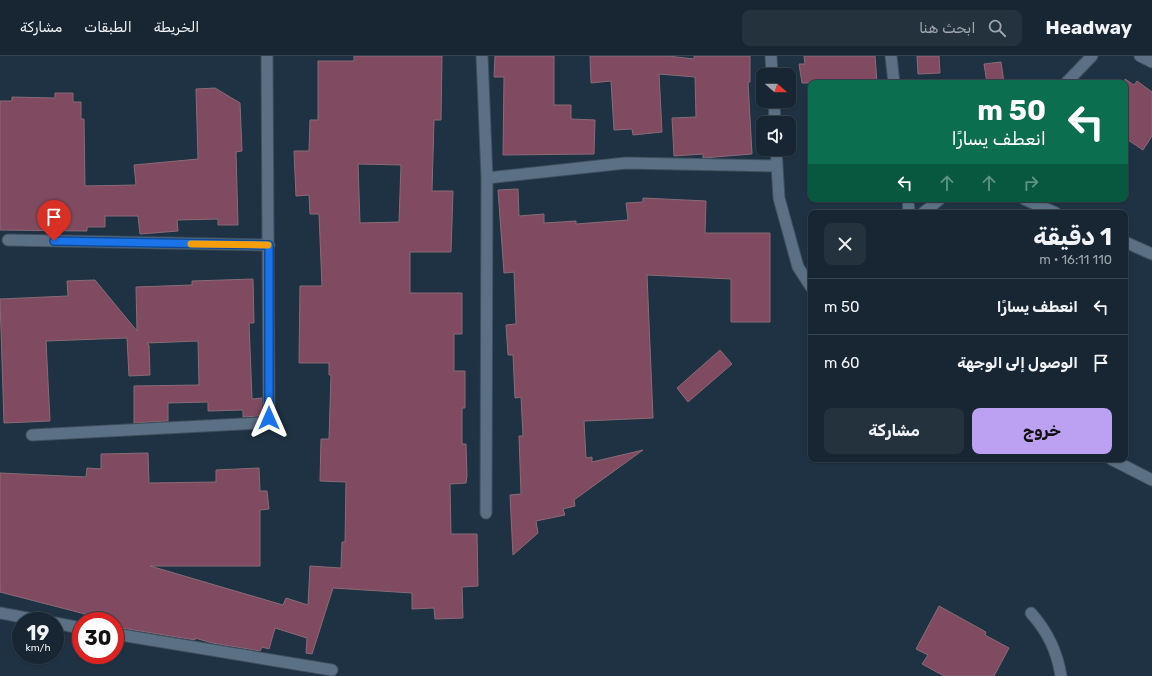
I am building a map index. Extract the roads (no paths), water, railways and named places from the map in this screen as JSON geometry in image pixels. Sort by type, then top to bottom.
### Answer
[{"type":"street","points":[[32,435],[261,423],[269,418],[267,56]]},
{"type":"street","points":[[482,56],[486,178],[486,513]]},
{"type":"street","points":[[771,56],[772,68]]},
{"type":"street","points":[[891,56],[894,80]]},
{"type":"street","points":[[1069,80],[1092,56]]},
{"type":"street","points":[[1140,56],[1152,62]]},
{"type":"street","points":[[776,156],[778,198],[798,267],[808,283]]},
{"type":"street","points":[[486,178],[626,163],[777,166]]},
{"type":"street","points":[[927,210],[936,202]]},
{"type":"street","points":[[1031,202],[1049,210]]},
{"type":"street","points":[[8,240],[269,245]]},
{"type":"street","points":[[1128,243],[1152,254]]},
{"type":"street","points":[[1117,462],[1152,480]]},
{"type":"street","points":[[0,613],[12,615]]},
{"type":"street","points":[[1031,613],[1045,630],[1058,661],[1061,676]]},
{"type":"street","points":[[124,635],[332,670]]}]
